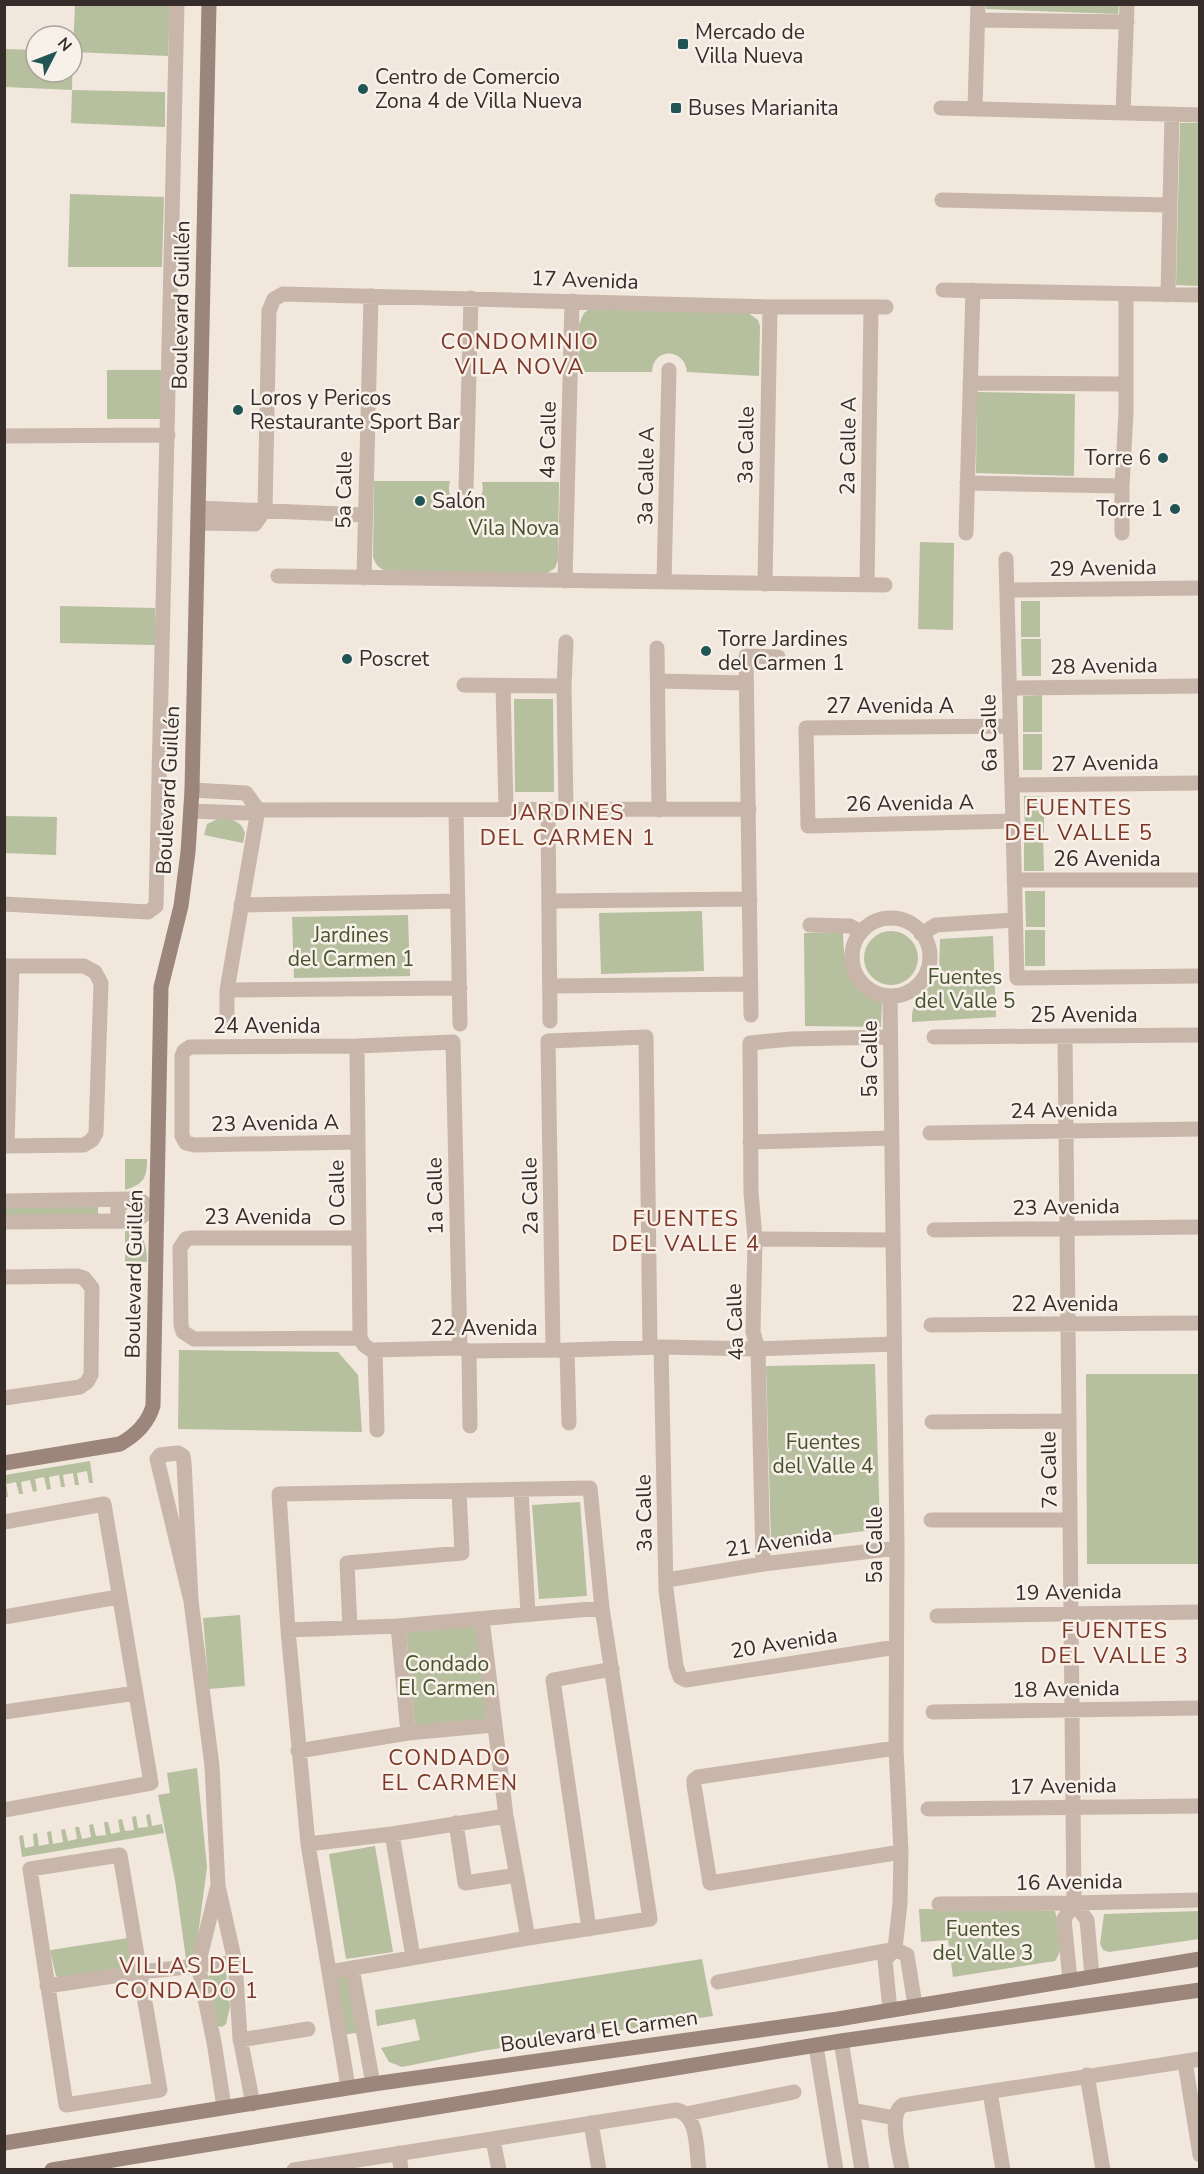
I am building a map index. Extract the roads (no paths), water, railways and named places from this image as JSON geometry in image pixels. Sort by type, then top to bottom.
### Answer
[{"type":"main road","name":"Boulevard Guillén","points":[[4,1463],[113,1446],[132,1437],[148,1419],[153,1399],[160,987],[181,906],[192,790],[209,4]]},
{"type":"main road","name":"Boulevard El Carmen","points":[[4,2143],[373,2084],[891,2010],[1200,1959]]},
{"type":"main road","points":[[52,2169],[841,2041],[1200,1989]]},
{"type":"main road","points":[[677,2041],[673,2053],[679,2068]]},
{"type":"street","points":[[4,904],[148,912],[156,906],[177,4]]},
{"type":"street","points":[[1123,113],[1127,4]]},
{"type":"street","points":[[975,108],[978,12],[1127,22]]},
{"type":"street","points":[[941,108],[1200,115]]},
{"type":"street","points":[[1168,295],[1172,115]]},
{"type":"street","points":[[942,200],[1169,205]]},
{"type":"street","points":[[944,290],[1200,295]]},
{"type":"street","points":[[966,533],[973,290]]},
{"type":"street","name":"17 Avenida","points":[[265,510],[269,311],[274,299],[283,294],[770,307],[878,307]]},
{"type":"street","points":[[1122,533],[1126,294]]},
{"type":"street","name":"5a Calle","points":[[364,578],[371,296]]},
{"type":"street","points":[[466,488],[471,298]]},
{"type":"street","name":"4a Calle","points":[[565,581],[572,301]]},
{"type":"street","name":"3a Calle","points":[[765,584],[770,307]]},
{"type":"street","name":"2a Calle A","points":[[867,585],[878,307]]},
{"type":"street","name":"3a Calle A","points":[[664,582],[669,370]]},
{"type":"street","points":[[970,383],[1125,384]]},
{"type":"street","points":[[4,436],[168,435]]},
{"type":"street","points":[[967,483],[1122,486]]},
{"type":"street","points":[[198,515],[255,524],[265,510]]},
{"type":"street","points":[[198,515],[265,510],[268,512],[364,515]]},
{"type":"street","name":"6a Calle","points":[[1006,560],[1017,978]]},
{"type":"street","points":[[278,576],[885,585]]},
{"type":"street","name":"29 Avenida","points":[[1007,590],[1200,588]]},
{"type":"street","points":[[566,642],[564,686],[566,809]]},
{"type":"street","points":[[657,648],[659,810]]},
{"type":"street","points":[[752,1015],[746,656],[778,657]]},
{"type":"street","points":[[658,681],[746,683]]},
{"type":"street","points":[[464,685],[564,686]]},
{"type":"street","points":[[503,686],[506,808]]},
{"type":"street","name":"28 Avenida","points":[[1009,688],[1200,686]]},
{"type":"street","name":"27 Avenida A","points":[[808,826],[807,728],[1010,726]]},
{"type":"street","name":"27 Avenida","points":[[1012,785],[1200,783]]},
{"type":"street","points":[[192,790],[246,793],[258,810],[227,990],[226,1024]]},
{"type":"street","points":[[191,811],[244,813],[258,810],[506,808],[749,809]]},
{"type":"street","points":[[548,809],[550,1021]]},
{"type":"street","points":[[456,810],[460,1024]]},
{"type":"street","name":"26 Avenida A","points":[[808,826],[1013,821]]},
{"type":"street","name":"26 Avenida","points":[[1014,880],[1200,880]]},
{"type":"street","points":[[550,901],[750,898]]},
{"type":"street","points":[[241,905],[458,901]]},
{"type":"street","points":[[896,918],[907,921],[921,934],[929,948],[930,960],[928,972],[913,990],[902,995],[890,996],[868,989],[860,981],[854,971],[853,948],[861,932],[874,921],[896,918]]},
{"type":"street","points":[[921,934],[936,926],[1015,920]]},
{"type":"street","points":[[810,925],[850,926],[861,932]]},
{"type":"street","points":[[8,966],[84,966],[96,972],[101,983],[96,1133],[92,1140],[84,1145],[6,1146],[8,966]]},
{"type":"street","name":"25 Avenida","points":[[1017,978],[1200,976]]},
{"type":"street","points":[[551,986],[751,984]]},
{"type":"street","points":[[227,990],[460,988]]},
{"type":"street","name":"5a Calle","points":[[890,996],[897,1548],[896,1748],[901,1852],[900,1903],[895,1949],[885,1960],[891,2010]]},
{"type":"street","name":"25 Avenida","points":[[934,1037],[1200,1035]]},
{"type":"street","name":"7a Calle","points":[[1065,1036],[1074,1903]]},
{"type":"street","name":"3a Calle","points":[[645,1037],[666,1590],[674,1655],[680,1677]]},
{"type":"street","name":"2a Calle","points":[[569,1423],[560,1350],[548,1041],[645,1037]]},
{"type":"street","name":"4a Calle","points":[[763,1564],[758,1349],[753,1332],[755,1239],[751,1192],[750,1043],[791,1039],[890,1037]]},
{"type":"street","name":"24 Avenida","points":[[194,1145],[186,1143],[182,1136],[182,1056],[186,1048],[357,1046],[453,1042]]},
{"type":"street","name":"1a Calle","points":[[453,1042],[470,1426]]},
{"type":"street","name":"0 Calle","points":[[357,1046],[360,1338]]},
{"type":"street","name":"24 Avenida","points":[[930,1133],[1200,1130]]},
{"type":"street","points":[[750,1142],[891,1138]]},
{"type":"street","name":"23 Avenida A","points":[[194,1145],[358,1142]]},
{"type":"street","points":[[4,1201],[130,1200],[142,1202],[146,1212],[142,1218],[130,1221],[120,1218],[117,1211],[120,1203],[130,1200],[147,1193],[156,1183]]},
{"type":"street","points":[[4,1222],[130,1221],[148,1223],[155,1234]]},
{"type":"street","name":"23 Avenida","points":[[934,1230],[1200,1227]]},
{"type":"street","name":"23 Avenida","points":[[359,1238],[192,1238],[182,1242],[180,1248],[181,1325],[187,1337],[194,1339],[360,1338]]},
{"type":"street","points":[[755,1239],[892,1240]]},
{"type":"street","points":[[4,1277],[77,1276],[84,1278],[92,1288],[92,1375],[87,1382],[80,1387],[4,1398]]},
{"type":"street","name":"22 Avenida","points":[[931,1325],[1200,1323]]},
{"type":"street","points":[[360,1338],[364,1345],[375,1350],[377,1430]]},
{"type":"street","name":"22 Avenida","points":[[375,1350],[560,1350],[656,1347],[758,1349],[894,1344]]},
{"type":"street","points":[[932,1422],[1069,1421]]},
{"type":"street","points":[[191,1601],[158,1459],[164,1454],[178,1453],[183,1456],[184,1462],[191,1601],[212,1766],[218,1886],[235,1962],[240,2039],[253,2104]]},
{"type":"street","points":[[330,1972],[650,1919],[602,1608],[590,1488],[279,1494],[298,1751],[308,1844],[348,2088]]},
{"type":"street","points":[[520,1490],[528,1614]]},
{"type":"street","points":[[350,1628],[347,1563],[462,1553],[459,1491]]},
{"type":"street","points":[[4,1522],[104,1504],[151,1784],[4,1810]]},
{"type":"street","points":[[931,1521],[1070,1520]]},
{"type":"street","name":"21 Avenida","points":[[667,1580],[763,1564],[897,1548]]},
{"type":"street","points":[[4,1617],[118,1597]]},
{"type":"street","points":[[288,1630],[398,1626],[602,1608]]},
{"type":"street","name":"19 Avenida","points":[[937,1616],[1200,1612]]},
{"type":"street","points":[[482,1619],[506,1816],[528,1938]]},
{"type":"street","points":[[398,1626],[408,1733]]},
{"type":"street","name":"20 Avenida","points":[[680,1677],[686,1680],[896,1647]]},
{"type":"street","points":[[589,1929],[553,1680],[612,1669]]},
{"type":"street","points":[[4,1712],[136,1693]]},
{"type":"street","name":"18 Avenida","points":[[933,1712],[1200,1708]]},
{"type":"street","points":[[298,1751],[408,1733],[494,1725]]},
{"type":"street","points":[[896,1748],[698,1777],[694,1780],[710,1883],[901,1852]]},
{"type":"street","name":"17 Avenida","points":[[928,1809],[1200,1806]]},
{"type":"street","points":[[308,1844],[392,1834],[506,1816]]},
{"type":"street","points":[[456,1823],[465,1883],[517,1875]]},
{"type":"street","points":[[392,1834],[413,1957]]},
{"type":"street","points":[[120,1855],[160,2090],[66,2104],[47,1986],[30,1869],[120,1855]]},
{"type":"street","points":[[218,1886],[198,1965],[214,2042],[224,2107]]},
{"type":"street","name":"16 Avenida","points":[[939,1904],[1200,1900]]},
{"type":"street","points":[[1070,1980],[1064,1919],[1074,1903],[1087,1920],[1092,1976]]},
{"type":"street","points":[[718,1982],[895,1949],[907,1955],[915,2006]]},
{"type":"street","points":[[47,1986],[140,1972],[235,1962]]},
{"type":"street","points":[[352,1968],[373,2084]]},
{"type":"street","points":[[214,2042],[308,2029]]},
{"type":"street","points":[[841,2041],[862,2169]]},
{"type":"street","points":[[816,2046],[836,2169]]},
{"type":"street","points":[[902,2169],[895,2118],[899,2107],[903,2105],[1192,2060],[1200,2155]]},
{"type":"street","points":[[1087,2075],[1103,2169]]},
{"type":"street","points":[[299,2169],[676,2110],[686,2114],[794,2092]]},
{"type":"street","points":[[990,2092],[1004,2169]]},
{"type":"street","points":[[852,2110],[895,2118]]},
{"type":"street","points":[[686,2114],[692,2124],[699,2169]]},
{"type":"street","points":[[591,2123],[599,2169]]},
{"type":"street","points":[[494,2140],[499,2169]]},
{"type":"street","points":[[399,2153],[401,2169]]},
{"type":"place","name":"Mercado de Villa Nueva","points":[[683,44]]},
{"type":"place","name":"Centro de Comercio Zona 4 de Villa Nueva","points":[[363,89]]},
{"type":"place","name":"Buses Marianita","points":[[676,108]]},
{"type":"place","name":"Loros y Pericos Restaurante Sport Bar","points":[[238,410]]},
{"type":"place","name":"Torre 6","points":[[1163,458]]},
{"type":"place","name":"Salón","points":[[420,501]]},
{"type":"place","name":"Torre 1","points":[[1175,509]]},
{"type":"place","name":"Torre Jardines del Carmen 1","points":[[706,651]]},
{"type":"place","name":"Poscret","points":[[347,659]]},
{"type":"district","name":"CONDOMINIO VILA NOVA","points":[[520,354]]},
{"type":"district","name":"FUENTES DEL VALLE 5","points":[[1079,820]]},
{"type":"district","name":"JARDINES DEL CARMEN 1","points":[[568,824]]},
{"type":"district","name":"FUENTES DEL VALLE 4","points":[[686,1230]]},
{"type":"district","name":"FUENTES DEL VALLE 3","points":[[1115,1643]]},
{"type":"district","name":"CONDADO EL CARMEN","points":[[450,1770]]},
{"type":"district","name":"VILLAS DEL CONDADO 1","points":[[187,1978]]},
{"type":"park label","name":"Vila Nova","points":[[514,528]]},
{"type":"park label","name":"Jardines del Carmen 1","points":[[351,947]]},
{"type":"park label","name":"Fuentes del Valle 5","points":[[965,989]]},
{"type":"park label","name":"Fuentes del Valle 4","points":[[823,1454]]},
{"type":"park label","name":"Condado El Carmen","points":[[447,1676]]},
{"type":"park label","name":"Fuentes del Valle 3","points":[[983,1941]]}]
